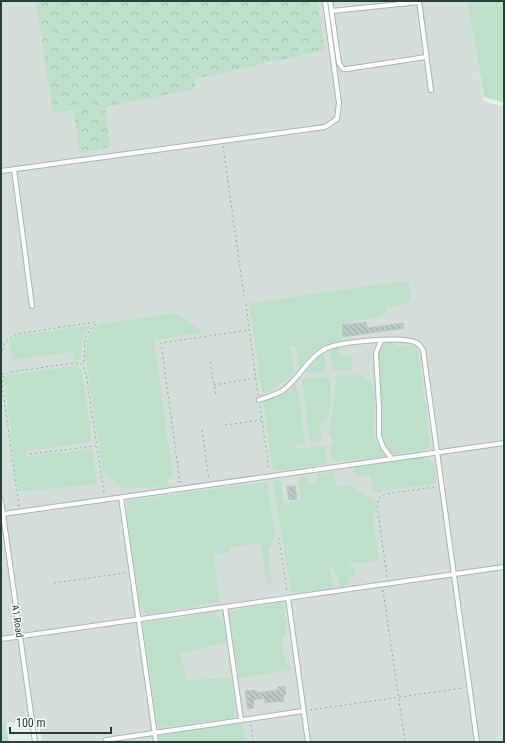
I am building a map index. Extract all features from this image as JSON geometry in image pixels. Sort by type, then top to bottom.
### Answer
[{"type":"lane","points":[[1,171],[325,127],[337,119],[340,104],[325,1]]},
{"type":"lane","points":[[330,1],[339,63],[340,67],[343,69],[426,57]]},
{"type":"lane","points":[[332,11],[419,1],[431,90]]},
{"type":"lane","points":[[14,169],[32,306]]},
{"type":"lane","points":[[381,341],[376,353],[379,436],[382,447],[392,459]]},
{"type":"lane","points":[[259,400],[282,390],[317,354],[330,346],[381,341],[405,341],[421,346],[423,350],[477,742]]},
{"type":"lane","points":[[3,514],[504,443]]},
{"type":"lane","points":[[121,497],[156,742]]},
{"type":"lane","name":"A1 Road","points":[[1,500],[35,742]]},
{"type":"lane","points":[[1,640],[504,567]]},
{"type":"lane","points":[[288,598],[308,742]]},
{"type":"lane","points":[[225,607],[241,720]]},
{"type":"lane","points":[[106,742],[106,740],[155,732],[303,711]]},
{"type":"path","points":[[222,141],[244,296]]},
{"type":"path","points":[[246,304],[270,476]]},
{"type":"path","points":[[1,355],[5,342],[16,334],[96,322],[85,338],[83,365],[86,374],[104,500]]},
{"type":"path","points":[[181,489],[161,343],[249,330]]},
{"type":"path","points":[[210,362],[216,396]]},
{"type":"path","points":[[4,376],[10,372],[74,363],[83,365]]},
{"type":"path","points":[[1,364],[1,370],[4,376],[2,384],[20,512]]},
{"type":"path","points":[[214,384],[256,378]]},
{"type":"path","points":[[225,425],[262,420]]},
{"type":"path","points":[[202,430],[210,485]]},
{"type":"path","points":[[30,454],[97,446]]},
{"type":"path","points":[[388,584],[377,505],[379,498],[385,494],[441,486]]},
{"type":"path","points":[[278,538],[288,598]]},
{"type":"path","points":[[54,583],[132,572]]},
{"type":"path","points":[[382,585],[405,742]]},
{"type":"path","points":[[303,711],[470,687]]},
{"type":"path","points":[[250,719],[253,742]]},
{"type":"shaded area","points":[[1,1],[467,1],[484,101],[504,107],[504,742],[42,742],[38,718],[1,724]]},
{"type":"green space","points":[[36,1],[318,1],[325,50],[195,79],[195,89],[105,107],[110,147],[80,153],[73,110],[53,113]]},
{"type":"green space","points":[[467,1],[504,1],[504,103],[484,97]]},
{"type":"green space","points":[[404,281],[409,284],[410,292],[409,300],[406,304],[386,308],[386,313],[374,318],[340,324],[342,341],[319,348],[309,356],[299,368],[295,346],[290,346],[294,372],[284,382],[272,390],[264,394],[262,392],[249,305],[252,303]]},
{"type":"green space","points":[[174,313],[199,328],[200,333],[154,340],[173,477],[168,478],[168,485],[166,487],[122,488],[103,471],[86,360],[88,339],[93,330],[102,324]]},
{"type":"green space","points":[[92,325],[84,335],[82,352],[79,360],[74,360],[72,352],[12,360],[10,341],[15,336]]},
{"type":"green space","points":[[391,342],[399,346],[415,345],[418,351],[430,441],[430,446],[425,450],[392,455],[385,448],[381,440],[377,351],[382,343]]},
{"type":"green space","points":[[332,348],[339,348],[339,356],[351,355],[353,366],[351,370],[333,370],[329,350]]},
{"type":"green space","points":[[321,354],[324,355],[326,365],[325,372],[305,372]]},
{"type":"green space","points":[[75,366],[82,371],[92,441],[87,443],[26,451],[26,457],[90,449],[93,451],[97,484],[18,492],[4,379],[9,375]]},
{"type":"green space","points":[[359,375],[367,378],[372,385],[375,403],[375,440],[386,456],[336,462],[332,458],[330,445],[333,442],[328,432],[334,400],[336,382],[335,376]]},
{"type":"green space","points":[[325,377],[329,379],[331,383],[330,412],[327,420],[321,423],[320,429],[322,439],[320,441],[310,442],[302,380],[305,378]]},
{"type":"green space","points":[[292,383],[295,384],[299,392],[305,444],[296,445],[297,449],[325,446],[327,461],[324,464],[279,471],[272,468],[263,400]]},
{"type":"green space","points":[[426,457],[434,464],[436,472],[435,483],[432,484],[383,491],[379,493],[373,490],[370,475],[355,476],[354,467]]},
{"type":"green space","points":[[333,471],[337,488],[348,485],[376,501],[376,512],[373,516],[379,559],[377,561],[349,564],[349,567],[354,567],[356,575],[348,576],[348,585],[340,587],[334,567],[329,568],[334,588],[300,593],[292,592],[290,588],[273,481],[281,480],[283,500],[285,503],[300,501],[300,477],[308,479],[311,484],[318,483],[317,474]]},
{"type":"green space","points":[[267,482],[275,534],[271,546],[268,549],[272,583],[266,584],[261,543],[231,547],[230,552],[214,554],[219,602],[150,614],[142,612],[126,511],[128,502],[132,500]]},
{"type":"green space","points":[[280,603],[284,607],[287,634],[281,638],[285,662],[292,670],[239,678],[229,613],[234,610]]},
{"type":"green space","points":[[213,613],[222,621],[227,642],[181,653],[186,680],[231,678],[235,715],[232,718],[159,728],[157,724],[143,625],[144,623]]},
{"type":"green space","points":[[6,723],[9,742],[1,742],[1,724]]},
{"type":"green space","points":[[238,724],[243,727],[245,742],[160,742],[159,738],[161,735]]},
{"type":"building","points":[[366,322],[367,328],[403,323],[404,328],[343,337],[342,325]]},
{"type":"building","points":[[295,486],[297,499],[289,500],[287,487]]},
{"type":"building","points":[[285,686],[286,695],[283,695],[284,701],[265,703],[265,698],[253,700],[254,708],[248,709],[245,691],[256,690],[256,693],[278,690],[278,687]]}]
